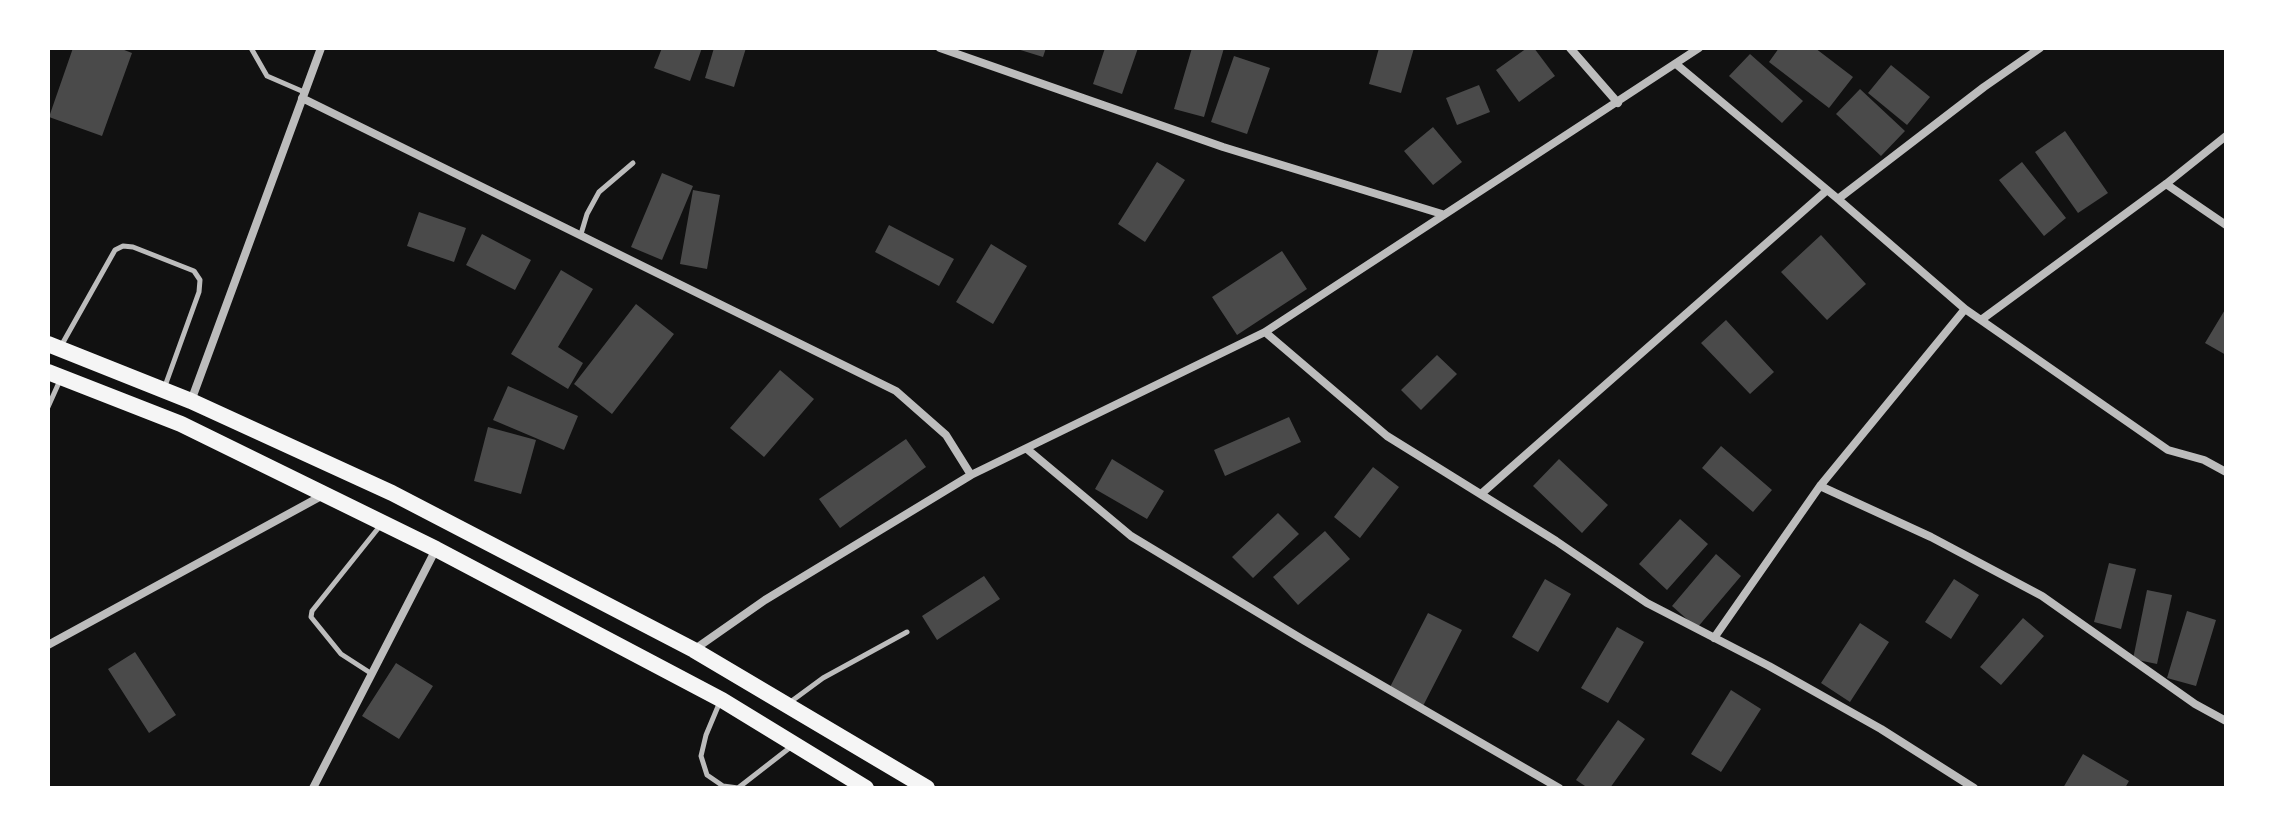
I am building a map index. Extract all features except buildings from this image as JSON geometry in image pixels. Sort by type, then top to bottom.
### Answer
[{"type":"highway","points":[[54,346],[191,401],[392,493],[694,650],[927,788]]},
{"type":"highway","points":[[55,375],[181,424],[436,549],[722,700],[860,787]]},
{"type":"street","points":[[191,401],[321,48]]},
{"type":"street","points":[[940,48],[1223,147],[1442,214]]},
{"type":"street","points":[[1570,48],[1618,103]]},
{"type":"street","points":[[694,650],[765,600],[971,475],[1265,332],[1699,48]]},
{"type":"street","points":[[1838,199],[2040,48]]},
{"type":"street","points":[[1676,64],[1965,309],[2168,450],[2204,460],[2226,472]]},
{"type":"street","points":[[303,95],[896,391],[946,435],[971,475]]},
{"type":"street","points":[[1981,320],[2226,136]]},
{"type":"street","points":[[2166,184],[2226,225]]},
{"type":"street","points":[[1481,494],[1826,191]]},
{"type":"street","points":[[1714,638],[1820,486],[1965,309]]},
{"type":"street","points":[[1265,332],[1387,436],[1556,541],[1647,603],[1881,729],[1974,788]]},
{"type":"street","points":[[1027,449],[1131,536],[1559,788]]},
{"type":"street","points":[[1820,486],[1931,537],[2042,596],[2195,704],[2226,721]]},
{"type":"street","points":[[48,645],[325,494]]},
{"type":"street","points":[[313,788],[436,549]]},
{"type":"lane","points":[[251,48],[267,76],[303,95]]},
{"type":"lane","points":[[581,234],[599,192],[633,163]]},
{"type":"lane","points":[[54,346],[115,250],[123,246],[133,247],[194,271],[200,280],[199,292],[163,390]]},
{"type":"lane","points":[[48,407],[55,375]]},
{"type":"lane","points":[[372,674],[341,654],[311,617],[312,611],[383,523]]},
{"type":"lane","points":[[788,703],[823,678],[907,632]]},
{"type":"lane","points":[[722,700],[706,735],[701,756],[707,775],[723,786],[738,788],[794,744]]}]
